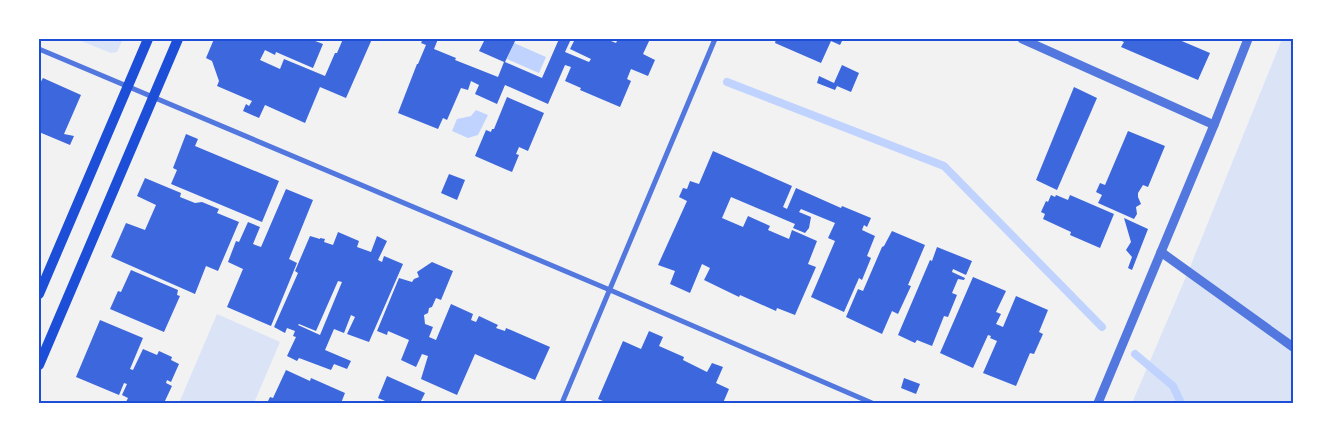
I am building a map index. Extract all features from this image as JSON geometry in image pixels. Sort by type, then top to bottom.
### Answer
[{"type":"main road","points":[[39,294],[148,39]]},
{"type":"main road","points":[[39,365],[178,39]]},
{"type":"street","points":[[562,403],[715,39]]},
{"type":"street","points":[[1022,39],[1214,125]]},
{"type":"street","points":[[1098,403],[1248,39]]},
{"type":"street","points":[[39,49],[610,290],[872,403]]},
{"type":"street","points":[[1161,252],[1293,347]]},
{"type":"shaded area","points":[[76,39],[123,39],[117,52],[111,53]]},
{"type":"shaded area","points":[[1282,39],[1293,39],[1293,403],[1132,403],[1188,272]]},
{"type":"shaded area","points":[[217,314],[280,342],[254,403],[179,403]]},
{"type":"water","points":[[514,43],[546,57],[539,73],[507,59]]},
{"type":"water","points":[[476,110],[488,115],[478,135],[468,138],[452,131],[457,119],[471,116]]},
{"type":"building","points":[[214,39],[310,39],[323,44],[313,68],[276,52],[275,55],[265,50],[260,60],[280,69],[284,59],[325,76],[343,39],[372,39],[346,98],[320,87],[305,123],[265,105],[259,118],[243,111],[246,104],[249,106],[252,101],[217,86],[219,81],[212,61],[206,58]]},
{"type":"building","points":[[423,39],[438,39],[434,49],[456,58],[455,60],[498,77],[504,62],[479,51],[485,39],[516,39],[505,62],[542,78],[559,39],[571,39],[565,52],[589,62],[591,59],[570,49],[575,39],[606,39],[616,43],[618,39],[650,39],[643,54],[655,60],[648,76],[631,69],[627,79],[631,81],[620,107],[580,90],[581,88],[565,81],[571,67],[565,65],[548,104],[505,85],[497,104],[475,94],[479,85],[471,81],[468,90],[461,88],[447,120],[443,118],[438,129],[398,113],[426,45],[421,43]]},
{"type":"building","points":[[776,39],[843,39],[840,45],[831,41],[821,63],[775,43]]},
{"type":"building","points":[[1117,39],[1177,39],[1210,53],[1198,80],[1121,47],[1124,42]]},
{"type":"building","points":[[842,65],[859,73],[851,92],[837,86],[835,90],[817,83],[819,76],[834,83]]},
{"type":"building","points":[[43,78],[81,95],[64,134],[74,136],[70,145],[39,132],[39,85]]},
{"type":"building","points":[[1074,87],[1097,98],[1057,190],[1036,180]]},
{"type":"building","points":[[507,97],[544,113],[528,151],[519,147],[516,154],[519,155],[512,172],[475,156],[486,130],[491,132],[494,129]]},
{"type":"building","points":[[1128,131],[1165,146],[1148,187],[1143,185],[1138,193],[1141,204],[1136,207],[1137,214],[1134,219],[1098,203],[1102,195],[1096,192],[1100,183],[1105,185]]},
{"type":"building","points":[[186,134],[198,139],[195,146],[279,181],[262,222],[171,184],[177,170],[173,168]]},
{"type":"building","points":[[713,151],[792,186],[783,207],[787,209],[796,188],[841,208],[842,206],[871,218],[867,227],[864,225],[862,230],[875,236],[867,256],[871,258],[862,280],[859,278],[844,312],[811,297],[835,241],[828,238],[835,223],[801,209],[799,212],[811,217],[809,228],[805,233],[793,228],[795,224],[731,197],[722,218],[743,227],[748,216],[770,226],[768,230],[789,239],[792,230],[817,241],[808,264],[816,267],[795,315],[777,308],[776,311],[740,295],[739,297],[704,280],[710,268],[702,264],[690,293],[670,284],[675,271],[658,265],[687,201],[679,197],[683,188],[687,189],[690,181],[699,184]]},
{"type":"building","points":[[449,174],[465,180],[457,200],[441,193]]},
{"type":"building","points":[[145,178],[181,193],[180,197],[195,203],[202,202],[219,209],[217,213],[239,222],[218,271],[206,266],[195,294],[111,257],[126,223],[145,230],[156,205],[137,196]]},
{"type":"building","points":[[286,189],[313,200],[289,259],[297,263],[271,326],[227,307],[243,269],[228,262],[236,241],[239,242],[248,222],[260,227],[253,244],[261,247]]},
{"type":"building","points":[[1051,195],[1068,200],[1070,195],[1114,214],[1100,248],[1070,235],[1071,232],[1043,219],[1045,214],[1041,212]]},
{"type":"building","points":[[1124,218],[1148,229],[1132,270],[1128,268],[1132,257],[1126,250],[1131,242]]},
{"type":"building","points":[[892,231],[925,245],[908,285],[911,286],[898,314],[892,311],[882,334],[846,317],[858,289],[863,291],[882,247]]},
{"type":"building","points":[[338,232],[359,241],[357,247],[371,252],[377,236],[387,241],[378,260],[382,262],[384,256],[403,264],[369,342],[347,334],[355,317],[351,315],[344,333],[334,329],[325,350],[351,361],[347,369],[334,364],[331,370],[299,358],[297,361],[287,356],[296,337],[293,336],[295,331],[287,328],[285,333],[274,327],[298,273],[295,271],[310,236],[325,239],[324,242],[333,245]],"holes":[[[338,281],[342,282],[320,335],[298,325],[316,331]]]},
{"type":"building","points":[[937,247],[972,261],[966,275],[953,269],[952,272],[965,278],[964,280],[958,279],[952,293],[957,295],[948,317],[944,316],[932,346],[917,340],[915,343],[898,335]]},
{"type":"building","points":[[432,262],[453,271],[441,300],[436,298],[428,313],[424,315],[425,324],[433,327],[429,337],[436,340],[451,304],[473,314],[471,320],[476,322],[479,316],[498,325],[496,328],[505,331],[506,328],[550,347],[535,380],[475,354],[457,395],[421,379],[428,356],[422,354],[416,367],[401,360],[409,340],[388,331],[387,335],[377,331],[399,278],[412,282],[419,277],[417,272]]},
{"type":"building","points":[[131,270],[178,290],[177,295],[180,296],[164,332],[110,309],[118,291],[121,292]]},
{"type":"building","points":[[973,277],[1006,291],[996,312],[1001,314],[996,324],[1003,327],[1016,296],[1048,310],[1039,332],[1043,334],[1034,354],[1030,353],[1016,386],[983,373],[997,341],[990,338],[991,336],[988,335],[973,368],[940,353]]},
{"type":"building","points":[[100,320],[143,338],[130,369],[133,370],[143,349],[157,355],[159,351],[172,357],[171,360],[179,364],[171,382],[167,380],[166,383],[172,386],[164,403],[126,402],[128,398],[122,395],[127,384],[124,383],[119,395],[76,377]]},
{"type":"building","points":[[649,331],[663,337],[659,346],[684,357],[683,360],[707,372],[712,363],[723,367],[716,383],[729,389],[723,403],[608,403],[598,399],[623,341],[641,349]]},
{"type":"building","points":[[286,370],[310,381],[311,378],[345,393],[341,403],[267,403],[270,397],[273,398]]},
{"type":"building","points":[[387,376],[425,393],[420,403],[390,403],[378,398]]},
{"type":"building","points":[[904,378],[920,384],[916,394],[901,388]]},
{"type":"waterway","points":[[727,82],[944,166],[1102,327]]},
{"type":"waterway","points":[[1135,354],[1173,386],[1181,403]]}]
